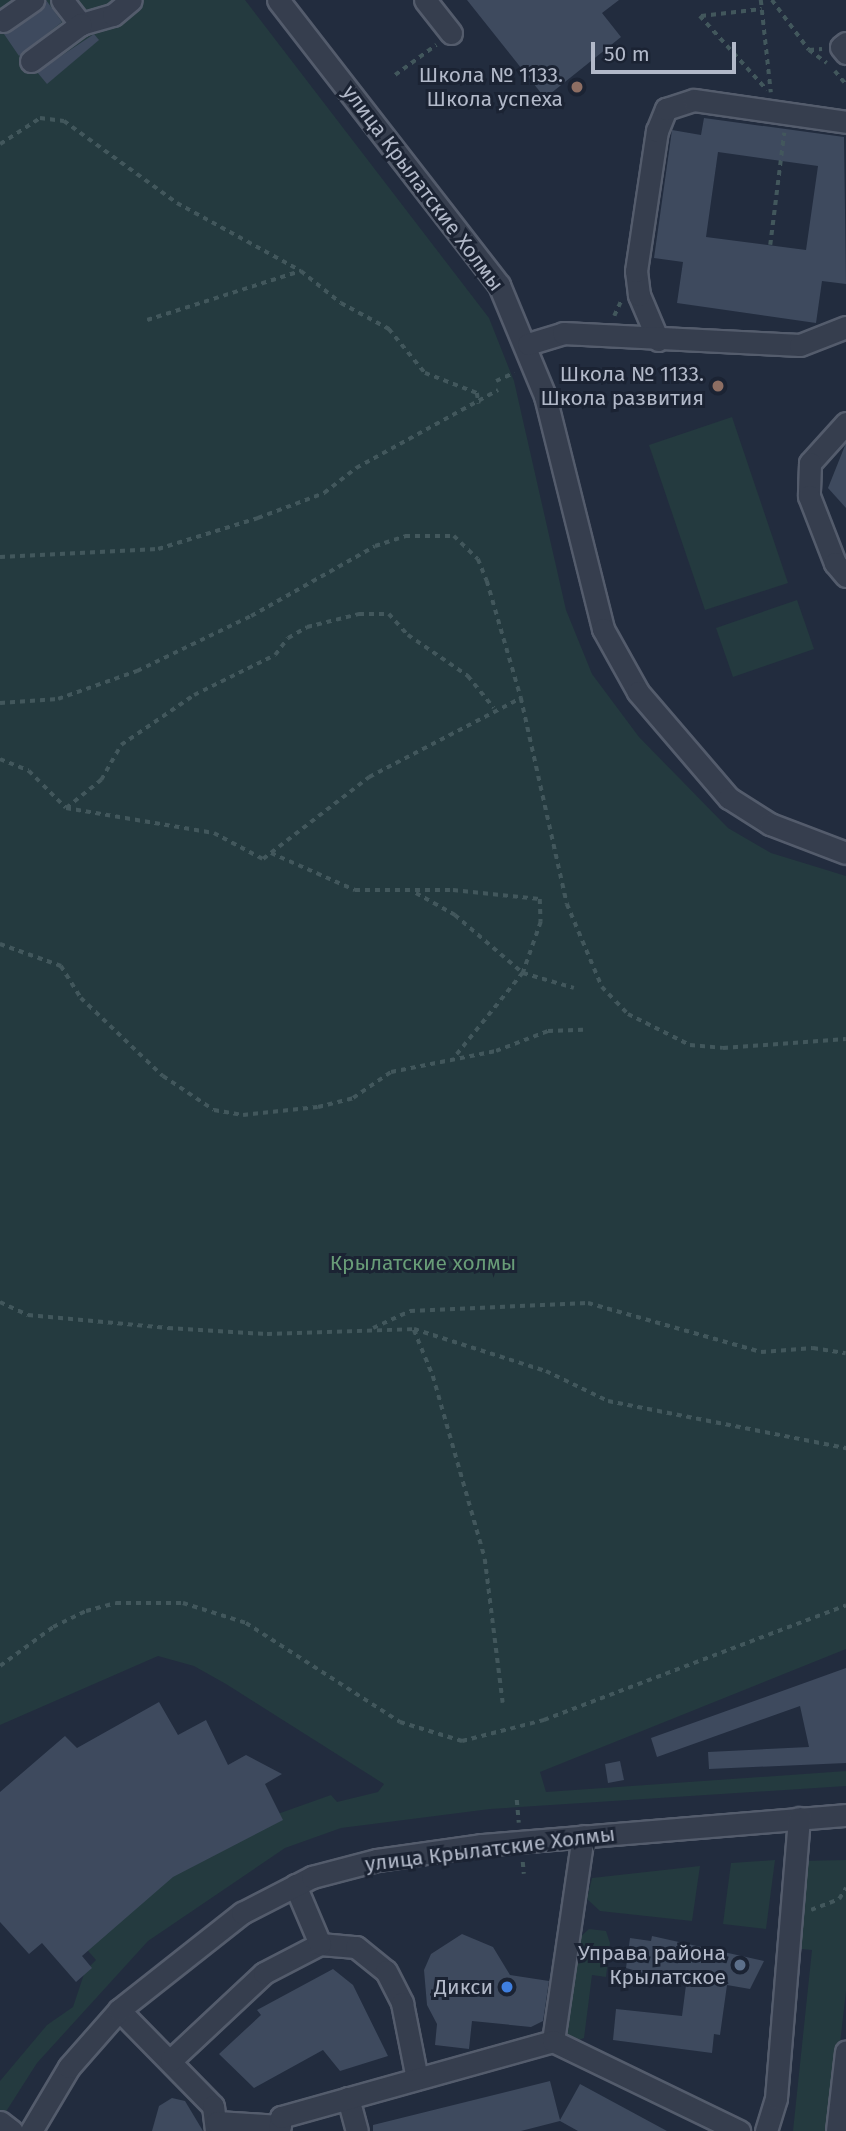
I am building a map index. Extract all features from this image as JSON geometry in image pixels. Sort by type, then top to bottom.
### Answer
[{"type":"street","points":[[3,21],[33,0]]},
{"type":"street","points":[[62,0],[80,24]]},
{"type":"street","points":[[32,61],[80,24],[113,15],[131,0]]},
{"type":"street","name":"улица Крылатские Холмы","points":[[278,0],[472,246],[528,344],[592,595],[618,661],[667,729],[729,798],[770,824],[846,853]]},
{"type":"street","points":[[425,0],[451,33]]},
{"type":"street","points":[[658,340],[636,271],[660,117],[678,102],[694,100],[846,122]]},
{"type":"street","points":[[528,344],[563,333],[658,340],[800,345],[846,327]]},
{"type":"street","points":[[846,423],[810,463],[809,496],[835,563],[846,576]]},
{"type":"street","name":"улица Крылатские Холмы","points":[[31,2131],[69,2067],[119,2010],[208,1937],[295,1885],[377,1860],[583,1836],[846,1815]]},
{"type":"street","points":[[766,2131],[776,2098],[799,1818]]},
{"type":"street","points":[[553,2041],[583,1836]]},
{"type":"street","points":[[295,1885],[320,1944]]},
{"type":"street","points":[[171,2060],[264,1973],[320,1944],[356,1947],[386,1971],[402,2003],[417,2079]]},
{"type":"street","points":[[119,2010],[171,2060],[213,2106],[216,2127],[280,2129],[281,2117],[553,2041],[739,2131]]},
{"type":"street","points":[[837,2131],[846,2052]]},
{"type":"street","points":[[348,2098],[357,2131]]},
{"type":"street","points":[[0,2122],[12,2131]]},
{"type":"path","points":[[761,0],[771,94]]},
{"type":"path","points":[[772,0],[809,50],[844,47]]},
{"type":"path","points":[[762,9],[700,16],[786,114],[769,245]]},
{"type":"path","points":[[395,75],[451,33]]},
{"type":"path","points":[[0,144],[40,118],[64,121],[177,203],[301,271],[341,303],[389,329],[425,373],[477,393],[479,404]]},
{"type":"path","points":[[147,320],[301,271]]},
{"type":"path","points":[[0,557],[158,549],[258,518],[324,493],[356,468],[479,404],[498,390]]},
{"type":"path","points":[[0,703],[58,699],[137,671],[251,617],[375,546],[434,532],[454,536],[478,559],[521,698],[567,904],[587,962],[628,1014],[690,1045],[723,1048],[846,1039]]},
{"type":"path","points":[[66,808],[101,780],[121,745],[194,695],[275,655],[288,638],[307,627],[359,614],[389,614],[408,635],[468,676],[494,708]]},
{"type":"path","points":[[0,759],[29,771],[66,808],[214,834],[248,856],[262,859],[369,777],[494,708],[521,698]]},
{"type":"path","points":[[271,853],[355,890],[453,890],[540,899],[541,922],[523,973],[454,1059]]},
{"type":"path","points":[[416,892],[455,915],[523,973],[574,988]]},
{"type":"path","points":[[0,944],[61,965],[81,998],[130,1045],[214,1110],[243,1115],[318,1107],[353,1098],[391,1072],[496,1051],[548,1031],[583,1030]]},
{"type":"path","points":[[0,1302],[28,1315],[168,1328],[267,1334],[414,1329],[546,1371],[608,1401],[846,1448]]},
{"type":"path","points":[[371,1329],[410,1311],[588,1303],[761,1352],[813,1348],[846,1353]]},
{"type":"path","points":[[414,1329],[433,1376],[485,1559],[503,1703]]},
{"type":"path","points":[[0,1666],[53,1627],[86,1612],[116,1604],[183,1603],[246,1623],[400,1723],[462,1741],[544,1720],[846,1605]]},
{"type":"path","points":[[789,1919],[839,1899],[846,1888]]},
{"type":"green space","name":"Крылатские холмы","points":[[0,0],[245,0],[489,318],[514,381],[566,610],[592,674],[639,737],[728,828],[771,853],[846,876],[846,1649],[540,1772],[546,1792],[846,1771],[846,1786],[490,1809],[341,1828],[285,1848],[148,1941],[37,2063],[0,2121],[0,2081],[47,2025],[73,2007],[85,1971],[96,1960],[83,1945],[177,1869],[255,1822],[331,1795],[337,1802],[378,1792],[384,1784],[226,1684],[194,1666],[158,1656],[0,1725]]},
{"type":"green space","points":[[732,417],[788,583],[705,610],[649,445]]},
{"type":"green space","points":[[797,600],[814,649],[733,677],[716,628]]},
{"type":"green space","points":[[775,1860],[766,1929],[723,1924],[731,1863]]},
{"type":"green space","points":[[846,1860],[846,1991],[830,2131],[793,2131],[812,1950],[792,1948],[801,1861]]},
{"type":"green space","points":[[700,1866],[692,1921],[600,1911],[587,1899],[592,1878]]},
{"type":"green space","points":[[589,1929],[606,1931],[610,1943],[606,1977],[592,1975],[584,2038],[574,2042],[566,2033],[579,1938]]},
{"type":"building","points":[[46,0],[62,22],[19,56],[4,34],[41,11]]},
{"type":"building","points":[[467,0],[619,0],[602,13],[621,37],[545,98]]},
{"type":"building","points":[[94,34],[99,40],[47,84],[37,72]]},
{"type":"building","points":[[704,118],[844,137],[846,284],[822,281],[816,323],[677,303],[683,262],[654,258],[672,130],[701,135]],"holes":[[[718,152],[818,166],[806,250],[706,237]]]},
{"type":"building","points":[[846,443],[846,508],[828,488]]},
{"type":"building","points":[[846,1668],[846,1763],[709,1769],[708,1752],[809,1747],[800,1706],[657,1757],[651,1738]]},
{"type":"building","points":[[159,1702],[178,1735],[206,1720],[228,1765],[246,1755],[282,1774],[265,1784],[283,1820],[173,1877],[82,1956],[92,1968],[76,1982],[42,1943],[29,1954],[0,1922],[0,1792],[65,1736],[77,1748]]},
{"type":"building","points":[[620,1761],[624,1780],[608,1783],[605,1764]]},
{"type":"building","points":[[462,1934],[493,1947],[510,1975],[549,1981],[543,2021],[531,2027],[472,2021],[469,2049],[435,2045],[437,2024],[427,2005],[424,1970],[431,1954]]},
{"type":"building","points":[[652,1936],[764,1961],[750,1989],[727,1985],[720,2035],[714,2034],[712,2053],[613,2040],[616,2009],[682,2016],[686,1985],[626,1968],[630,1938],[651,1941]]},
{"type":"building","points":[[333,1969],[353,1985],[388,2056],[340,2071],[323,2050],[254,2088],[219,2054],[261,2015],[257,2010]]},
{"type":"building","points":[[550,2081],[560,2120],[580,2084],[667,2131],[578,2131],[560,2121],[521,2131],[373,2131],[373,2125]]},
{"type":"building","points":[[172,2098],[185,2101],[203,2131],[152,2131],[159,2106]]},
{"type":"place","name":"Школа № 1133. Школа успеха","points":[[577,87]]},
{"type":"place","name":"Школа № 1133. Школа развития","points":[[718,386]]},
{"type":"place","name":"Управа района Крылатское","points":[[740,1965]]},
{"type":"place","name":"Дикси","points":[[507,1987]]}]
